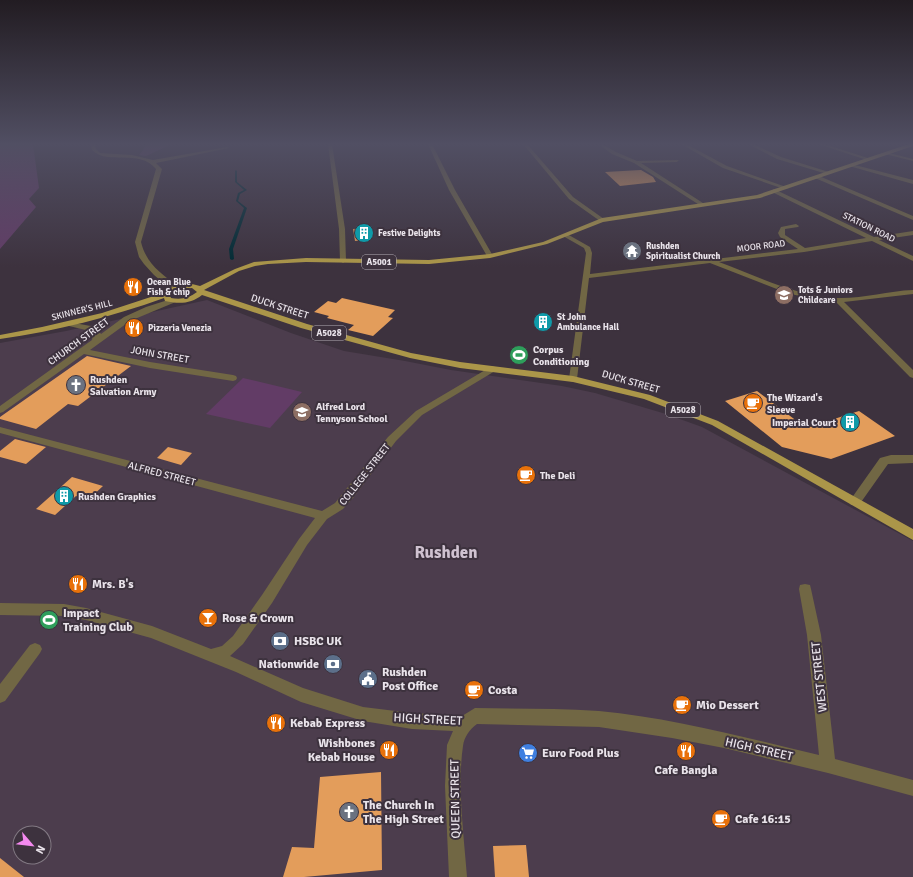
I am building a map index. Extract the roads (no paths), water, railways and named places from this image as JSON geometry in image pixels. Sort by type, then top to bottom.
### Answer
[{"type":"main road","name":"A5001","points":[[200,290],[237,270],[254,264],[289,260],[429,262],[490,256],[529,247],[565,235],[602,220],[748,199],[795,185]]},
{"type":"main road","name":"A5028","points":[[175,288],[191,286],[200,290]]},
{"type":"main road","name":"SKINNER'S HILL","points":[[0,337],[72,324],[118,312],[166,295],[175,288]]},
{"type":"main road","points":[[166,295],[168,299],[174,301],[190,300],[200,290]]},
{"type":"main road","name":"DUCK STREET","points":[[200,290],[304,326],[380,348],[439,361],[573,379],[627,391],[703,418],[913,535]]},
{"type":"street","points":[[154,185],[138,242],[140,252],[147,266],[175,288]]},
{"type":"street","points":[[336,185],[342,229],[343,261]]},
{"type":"street","points":[[450,185],[490,256]]},
{"type":"street","points":[[560,185],[571,198],[602,220]]},
{"type":"street","points":[[672,185],[703,205]]},
{"type":"street","points":[[777,185],[786,188]]},
{"type":"street","points":[[836,185],[913,218]]},
{"type":"street","name":"STATION ROAD","points":[[774,192],[913,259]]},
{"type":"street","points":[[796,226],[783,228],[781,233],[782,236],[804,250]]},
{"type":"street","name":"MOOR ROAD","points":[[587,276],[804,250],[913,233]]},
{"type":"street","points":[[565,235],[587,247],[589,253],[573,379]]},
{"type":"street","points":[[710,261],[797,293],[818,298],[838,300],[913,292]]},
{"type":"street","points":[[838,300],[913,375]]},
{"type":"street","name":"CHURCH STREET","points":[[0,410],[124,321],[137,314],[174,301]]},
{"type":"street","points":[[72,324],[93,329],[97,334],[96,342]]},
{"type":"street","name":"JOHN STREET","points":[[84,351],[233,378]]},
{"type":"street","name":"COLLEGE STREET","points":[[212,655],[226,651],[238,640],[251,624],[303,542],[324,516],[339,506],[392,439],[419,413],[492,369]]},
{"type":"street","name":"ALFRED STREET","points":[[0,430],[324,516]]},
{"type":"street","points":[[855,502],[884,461],[891,459],[913,459]]},
{"type":"street","name":"WEST STREET","points":[[805,589],[814,635],[828,765]]},
{"type":"street","name":"HIGH STREET","points":[[0,609],[64,610],[86,614],[152,632],[242,667],[301,696],[363,714],[412,721],[464,724],[475,716],[599,719],[694,734],[828,765],[913,788]]},
{"type":"street","points":[[0,696],[35,649]]},
{"type":"street","name":"QUEEN STREET","points":[[458,877],[453,786],[455,745],[464,724]]},
{"type":"waterway","points":[[232,259],[231,249],[246,208],[237,201],[239,194],[246,190],[240,185]]},
{"type":"place","name":"Festive Delights","points":[[364,233]]},
{"type":"place","name":"Rushden Spiritualist Church","points":[[632,251]]},
{"type":"place","name":"Ocean Blue Fish & chip","points":[[133,287]]},
{"type":"place","name":"Tots & Juniors Childcare","points":[[784,295]]},
{"type":"place","name":"St John Ambulance Hall","points":[[543,322]]},
{"type":"place","name":"Pizzeria Venezia","points":[[134,328]]},
{"type":"place","name":"Corpus Conditioning","points":[[519,355]]},
{"type":"place","name":"Rushden Salvation Army","points":[[76,385]]},
{"type":"place","name":"The Wizard's Sleeve","points":[[753,403]]},
{"type":"place","name":"Alfred Lord Tennyson School","points":[[302,412]]},
{"type":"place","name":"Imperial Court","points":[[850,422]]},
{"type":"place","name":"The Deli","points":[[526,475]]},
{"type":"place","name":"Rushden Graphics","points":[[64,496]]},
{"type":"place","name":"Mrs. B's","points":[[78,584]]},
{"type":"place","name":"Rose & Crown","points":[[208,618]]},
{"type":"place","name":"Impact Training Club","points":[[49,620]]},
{"type":"place","name":"HSBC UK","points":[[280,641]]},
{"type":"place","name":"Nationwide","points":[[333,664]]},
{"type":"place","name":"Rushden Post Office","points":[[368,679]]},
{"type":"place","name":"Costa","points":[[474,690]]},
{"type":"place","name":"Mio Dessert","points":[[682,705]]},
{"type":"place","name":"Kebab Express","points":[[276,723]]},
{"type":"place","name":"Wishbones Kebab House","points":[[389,750]]},
{"type":"place","name":"Cafe Bangla","points":[[686,751]]},
{"type":"place","name":"Euro Food Plus","points":[[528,753]]},
{"type":"place","name":"The Church In The High Street","points":[[349,812]]},
{"type":"place","name":"Cafe 16:15","points":[[721,819]]},
{"type":"district","name":"Rushden","points":[[446,552]]}]
